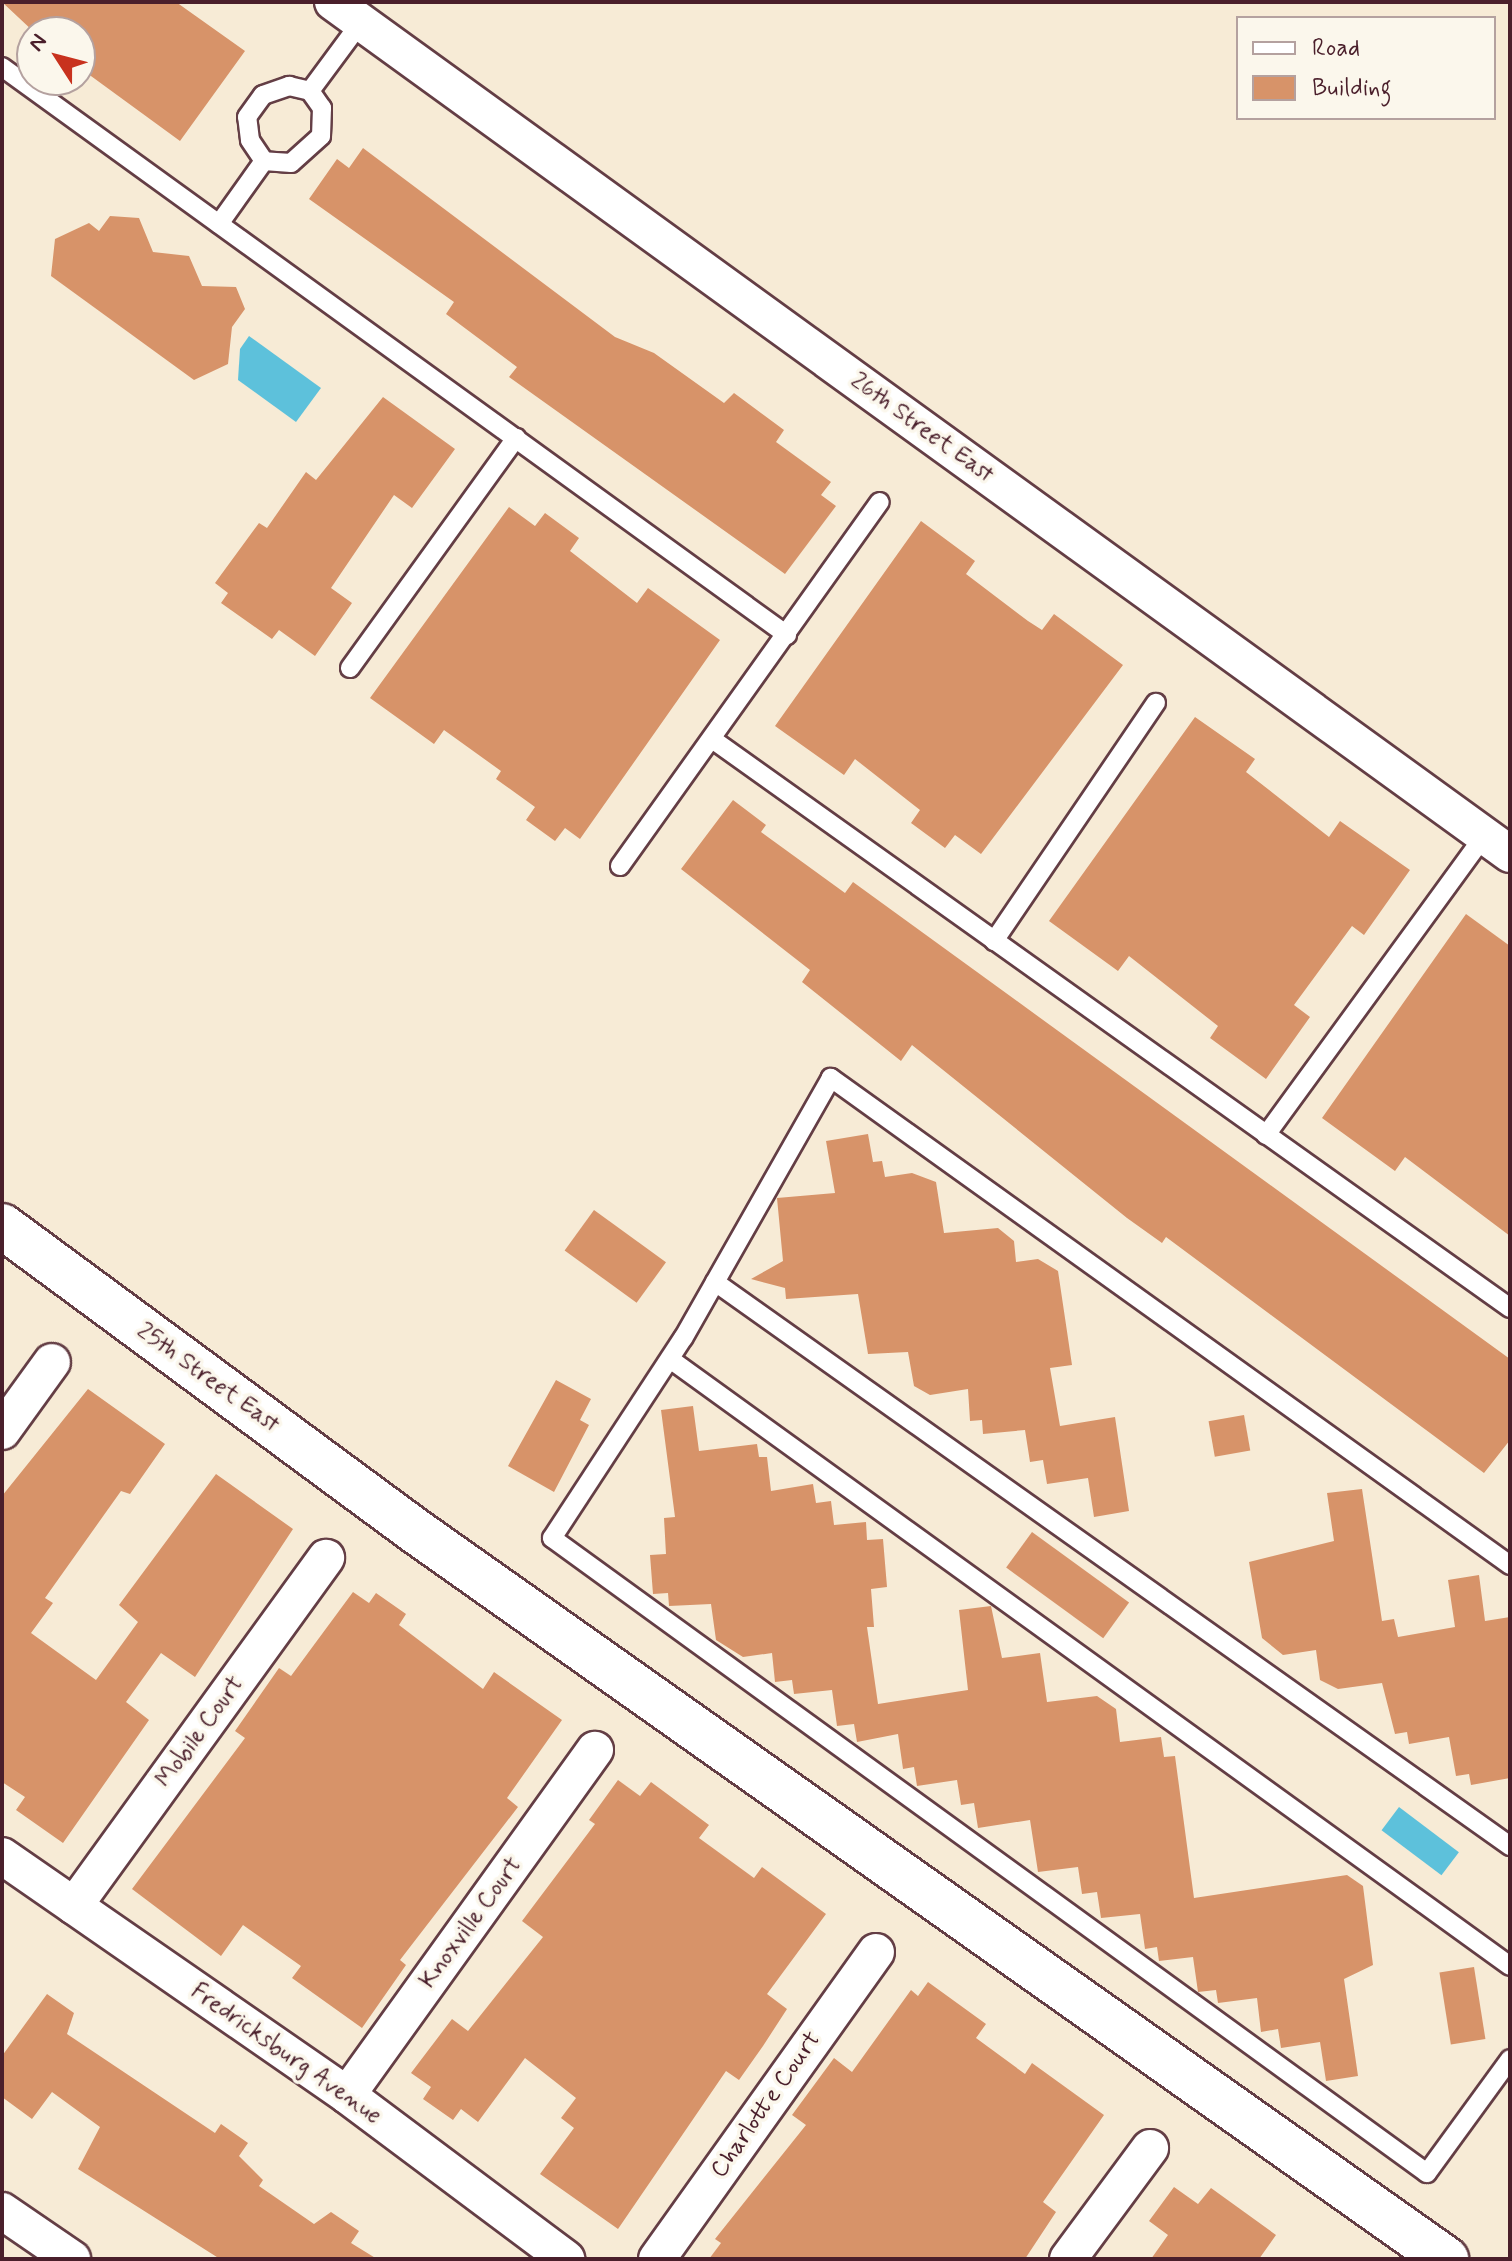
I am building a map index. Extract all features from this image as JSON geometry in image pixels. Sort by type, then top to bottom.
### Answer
[{"type":"street","name":"26th Street East","points":[[347,12],[1497,845]]},
{"type":"street","name":"25th Street East","points":[[2,1226],[414,1530],[1440,2255]]},
{"type":"street","points":[[2,1431],[52,1362]]},
{"type":"street","name":"Mobile Court","points":[[74,1906],[326,1558]]},
{"type":"street","name":"Knoxville Court","points":[[347,2095],[595,1750]]},
{"type":"street","name":"Fredricksburg Avenue","points":[[2,1856],[347,2095],[566,2259]]},
{"type":"street","name":"Charlotte Court","points":[[657,2259],[876,1952]]},
{"type":"street","points":[[1068,2259],[1150,2148]]},
{"type":"street","points":[[2,2211],[72,2259]]},
{"type":"lane","points":[[310,91],[347,12]]},
{"type":"lane","points":[[2,67],[787,635]]},
{"type":"lane","points":[[289,86],[310,91],[322,108],[321,136],[291,163],[264,161],[250,140],[247,117],[263,95],[289,86]]},
{"type":"lane","points":[[219,224],[264,161]]},
{"type":"lane","points":[[350,668],[516,438]]},
{"type":"lane","points":[[620,866],[880,502]]},
{"type":"lane","points":[[994,941],[1156,703]]},
{"type":"lane","points":[[712,739],[1510,1308]]},
{"type":"lane","points":[[1266,1135],[1497,845]]},
{"type":"lane","points":[[1510,1565],[831,1078],[670,1359],[552,1538],[1427,2173],[1510,2059]]},
{"type":"lane","points":[[715,1282],[1510,1846]]},
{"type":"lane","points":[[670,1359],[1510,1966]]},
{"type":"water","points":[[249,336],[321,388],[296,422],[238,380],[240,349]]},
{"type":"water","points":[[1399,1807],[1459,1852],[1441,1875],[1382,1830]]},
{"type":"building","points":[[2,2],[176,2],[245,51],[180,141],[96,80],[96,16],[17,16]]},
{"type":"building","points":[[363,148],[615,337],[654,353],[724,403],[734,393],[784,430],[776,442],[831,482],[821,495],[836,506],[785,574],[509,377],[517,367],[446,314],[454,302],[309,199],[337,159],[349,168]]},
{"type":"building","points":[[110,216],[139,218],[153,252],[189,256],[202,286],[236,287],[245,309],[232,327],[228,364],[194,380],[51,276],[55,239],[89,223],[99,231]]},
{"type":"building","points":[[383,397],[455,449],[412,508],[394,495],[331,588],[352,603],[315,656],[279,630],[272,639],[221,603],[228,593],[215,583],[259,523],[267,528],[306,472],[316,480]]},
{"type":"building","points":[[509,507],[535,526],[545,513],[579,538],[570,551],[637,603],[648,588],[720,640],[580,839],[565,828],[555,841],[526,820],[535,807],[496,779],[501,771],[444,730],[434,744],[370,698]]},
{"type":"building","points":[[921,521],[975,561],[966,574],[1028,621],[1042,630],[1054,614],[1123,665],[981,854],[955,835],[945,848],[911,823],[920,810],[855,759],[844,775],[775,726]]},
{"type":"building","points":[[1195,717],[1255,759],[1246,772],[1329,837],[1340,821],[1410,870],[1364,935],[1352,926],[1294,1005],[1310,1017],[1266,1079],[1210,1038],[1218,1026],[1129,956],[1118,971],[1049,921]]},
{"type":"building","points":[[733,800],[766,825],[761,832],[845,893],[853,882],[1510,1359],[1510,1440],[1484,1473],[1166,1237],[1162,1243],[1127,1218],[912,1045],[901,1061],[802,982],[810,970],[681,869]]},
{"type":"building","points":[[1466,914],[1510,946],[1510,1236],[1405,1157],[1395,1171],[1322,1118]]},
{"type":"building","points":[[868,1134],[873,1162],[882,1161],[885,1177],[912,1173],[936,1182],[944,1233],[998,1228],[1014,1241],[1016,1262],[1038,1259],[1058,1271],[1072,1365],[1050,1368],[1060,1426],[1115,1417],[1129,1511],[1094,1517],[1088,1478],[1047,1484],[1043,1460],[1030,1462],[1025,1430],[983,1434],[982,1420],[970,1421],[968,1389],[930,1395],[914,1386],[908,1352],[868,1354],[858,1294],[786,1299],[785,1288],[751,1279],[783,1261],[777,1198],[835,1193],[826,1141]]},
{"type":"building","points":[[594,1210],[666,1262],[637,1303],[565,1250]]},
{"type":"building","points":[[556,1380],[591,1399],[580,1420],[589,1425],[554,1492],[508,1466]]},
{"type":"building","points":[[88,1389],[165,1444],[130,1494],[121,1491],[45,1598],[53,1603],[31,1633],[96,1680],[138,1622],[119,1605],[216,1474],[293,1529],[195,1677],[161,1653],[126,1702],[149,1720],[63,1843],[16,1810],[25,1797],[2,1782],[2,1496]]},
{"type":"building","points":[[693,1406],[699,1451],[757,1444],[759,1457],[767,1457],[771,1491],[813,1484],[816,1503],[831,1501],[834,1525],[866,1522],[867,1540],[883,1539],[887,1587],[871,1589],[874,1627],[867,1627],[878,1704],[968,1690],[959,1610],[991,1606],[1002,1658],[1040,1653],[1047,1702],[1097,1696],[1116,1709],[1120,1742],[1161,1737],[1164,1757],[1175,1756],[1194,1898],[1347,1875],[1363,1886],[1373,1965],[1344,1979],[1358,2076],[1326,2081],[1320,2042],[1281,2048],[1278,2029],[1261,2032],[1257,1998],[1218,2003],[1216,1990],[1198,1992],[1193,1957],[1159,1961],[1157,1947],[1145,1949],[1140,1914],[1101,1918],[1097,1892],[1082,1894],[1078,1867],[1038,1872],[1030,1820],[978,1828],[974,1803],[961,1805],[957,1780],[917,1786],[914,1767],[903,1769],[898,1734],[857,1742],[854,1724],[837,1726],[832,1690],[794,1694],[792,1680],[775,1682],[772,1653],[743,1657],[716,1640],[711,1604],[669,1606],[668,1593],[653,1594],[650,1555],[666,1554],[664,1518],[675,1517],[661,1410]]},
{"type":"building","points":[[1244,1415],[1250,1450],[1215,1457],[1209,1421]]},
{"type":"building","points":[[1362,1489],[1382,1621],[1394,1619],[1398,1637],[1455,1627],[1448,1580],[1479,1575],[1485,1621],[1510,1617],[1510,1778],[1471,1785],[1469,1774],[1456,1776],[1449,1737],[1409,1744],[1407,1732],[1395,1734],[1382,1683],[1338,1689],[1320,1680],[1316,1650],[1283,1655],[1262,1638],[1249,1562],[1334,1541],[1327,1493]]},
{"type":"building","points":[[1032,1532],[1129,1603],[1103,1638],[1006,1568]]},
{"type":"building","points":[[353,1592],[369,1603],[376,1593],[406,1614],[399,1625],[483,1689],[494,1672],[562,1720],[507,1798],[518,1807],[400,1960],[406,1965],[362,2028],[292,1978],[301,1966],[243,1925],[221,1956],[132,1889],[245,1738],[235,1731],[279,1668],[291,1676]]},
{"type":"building","points":[[618,1780],[640,1796],[651,1782],[709,1825],[699,1838],[754,1878],[762,1867],[826,1914],[767,1994],[787,2009],[763,2046],[739,2080],[726,2071],[618,2229],[540,2174],[574,2128],[561,2118],[576,2098],[525,2058],[478,2122],[461,2109],[453,2120],[423,2099],[431,2087],[411,2073],[452,2019],[468,2031],[543,1937],[522,1921],[595,1824],[589,1820]]},
{"type":"building","points":[[1474,1967],[1485,2039],[1451,2045],[1439,1972]]},
{"type":"building","points":[[928,1982],[986,2024],[976,2038],[1025,2074],[1032,2063],[1104,2115],[1043,2202],[1056,2212],[1025,2259],[709,2259],[721,2243],[715,2239],[806,2125],[792,2115],[834,2058],[852,2072],[911,1990],[918,1996]]},
{"type":"building","points":[[47,1994],[74,2013],[67,2034],[215,2133],[221,2124],[248,2143],[239,2156],[263,2180],[259,2186],[314,2224],[331,2212],[359,2231],[351,2243],[377,2259],[220,2259],[78,2169],[100,2127],[52,2092],[32,2119],[2,2097],[2,2056]]},
{"type":"building","points":[[1174,2187],[1198,2204],[1211,2188],[1276,2235],[1259,2259],[1151,2259],[1168,2235],[1149,2221]]}]
